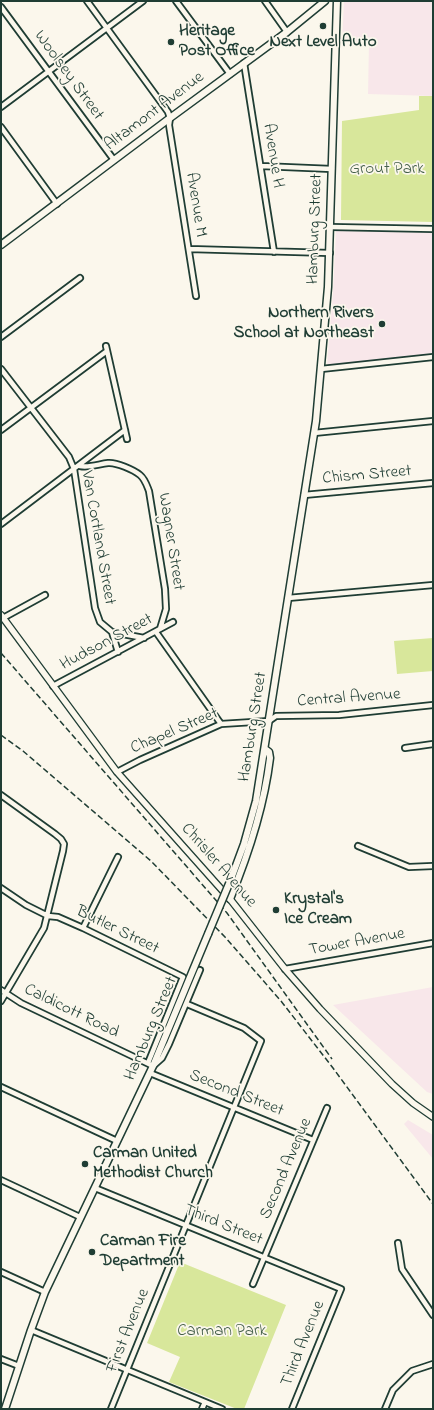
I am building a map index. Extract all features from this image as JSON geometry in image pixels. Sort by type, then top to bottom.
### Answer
[{"type":"main road","name":"Altamont Avenue","points":[[1,245],[287,32],[325,1]]},
{"type":"main road","name":"Hamburg Street","points":[[4,1409],[45,1292],[150,1073],[150,1064],[231,879],[244,844],[256,801],[314,433],[321,369],[330,253],[337,1]]},
{"type":"main road","points":[[230,899],[251,845],[261,811],[270,758],[269,752],[265,749]]},
{"type":"street","points":[[87,1],[168,112],[170,118]]},
{"type":"street","points":[[1,107],[143,1]]},
{"type":"street","points":[[176,1],[230,74]]},
{"type":"street","points":[[265,1],[287,32]]},
{"type":"street","name":"Woolsey Street","points":[[1,7],[114,160]]},
{"type":"street","name":"Avenue H","points":[[244,63],[274,252]]},
{"type":"street","name":"Avenue M","points":[[170,118],[169,125],[196,296]]},
{"type":"street","points":[[1,127],[57,204]]},
{"type":"street","points":[[261,166],[332,169]]},
{"type":"street","points":[[331,227],[433,229]]},
{"type":"street","points":[[189,249],[330,253]]},
{"type":"street","points":[[1,337],[80,278]]},
{"type":"street","points":[[1,430],[107,349],[127,439]]},
{"type":"street","points":[[321,369],[433,357]]},
{"type":"street","name":"Van Cortland Street","points":[[1,369],[69,457],[74,469],[95,608],[100,622],[112,632],[118,652]]},
{"type":"street","points":[[314,433],[433,421]]},
{"type":"street","points":[[1,524],[80,466],[84,461],[125,430]]},
{"type":"street","name":"Wagner Street","points":[[80,466],[85,467],[110,462],[118,464],[140,475],[147,484],[166,589],[166,609],[158,630]]},
{"type":"street","name":"Chism Street","points":[[304,495],[433,483]]},
{"type":"street","points":[[288,598],[433,585]]},
{"type":"street","points":[[2,617],[45,595]]},
{"type":"street","name":"Chrisler Avenue","points":[[2,617],[117,772],[230,899],[303,990],[392,1084],[413,1103],[433,1117]]},
{"type":"street","name":"Hudson Street","points":[[53,686],[173,622]]},
{"type":"street","points":[[158,630],[221,724]]},
{"type":"street","points":[[112,632],[144,638]]},
{"type":"street","name":"Central Avenue","points":[[269,721],[276,716],[339,715],[433,705]]},
{"type":"street","name":"Chapel Street","points":[[117,772],[140,760],[221,724],[269,721]]},
{"type":"street","points":[[405,748],[433,744]]},
{"type":"street","points":[[1,795],[56,834],[64,844],[44,928],[1,1001]]},
{"type":"street","points":[[358,846],[409,868],[433,866]]},
{"type":"street","points":[[83,928],[118,857]]},
{"type":"street","name":"Butler Street","points":[[1,888],[26,905],[48,916],[58,917],[83,928],[183,977],[150,1064]]},
{"type":"street","name":"Tower Avenue","points":[[285,969],[433,943]]},
{"type":"street","points":[[150,1064],[162,1058],[187,1004],[200,970]]},
{"type":"street","name":"Caldicott Road","points":[[1,990],[21,1003],[150,1064]]},
{"type":"street","name":"First Avenue","points":[[111,1409],[261,1041],[244,1028],[187,1004]]},
{"type":"street","name":"Second Street","points":[[150,1073],[313,1140]]},
{"type":"street","points":[[1,1087],[117,1141]]},
{"type":"street","name":"Second Avenue","points":[[253,1284],[327,1108]]},
{"type":"street","points":[[1,1180],[80,1217]]},
{"type":"street","name":"Third Street","points":[[95,1188],[341,1289]]},
{"type":"street","points":[[398,1243],[402,1269],[433,1315]]},
{"type":"street","points":[[1,1272],[45,1292]]},
{"type":"street","name":"Third Avenue","points":[[292,1409],[341,1289]]},
{"type":"street","points":[[31,1330],[222,1409]]},
{"type":"street","points":[[1,1359],[19,1366]]},
{"type":"street","points":[[384,1409],[393,1390],[412,1371],[433,1364]]},
{"type":"street","points":[[202,1409],[205,1402]]},
{"type":"shaded area","points":[[344,1],[433,1],[433,96],[368,94],[369,43],[342,42]]},
{"type":"shaded area","name":"Northern Rivers School at Northeast","points":[[336,231],[433,233],[433,353],[327,365],[333,294]]},
{"type":"shaded area","points":[[433,987],[433,1094],[427,1092],[333,1005]]},
{"type":"shaded area","points":[[408,1120],[433,1135],[433,1159],[404,1124]]},
{"type":"green space","name":"Grout Park","points":[[419,96],[433,96],[433,222],[341,220],[342,121],[419,110]]},
{"type":"green space","points":[[433,638],[433,671],[397,674],[394,641]]},
{"type":"green space","name":"Carman Park","points":[[180,1262],[286,1305],[244,1409],[237,1409],[169,1382],[180,1357],[147,1343]]},
{"type":"railway","points":[[1,653],[227,913],[332,1059]]},
{"type":"railway","points":[[1,735],[23,751],[151,861],[225,937],[281,1001],[333,1068],[433,1204]]},
{"type":"place","name":"Next Level Auto","points":[[323,26]]},
{"type":"place","name":"Heritage Post Office","points":[[171,42]]},
{"type":"place","name":"Northern Rivers School at Northeast","points":[[382,324]]},
{"type":"place","name":"Krystal's Ice Cream","points":[[276,910]]},
{"type":"place","name":"Carman United Methodist Church","points":[[85,1164]]},
{"type":"place","name":"Carman Fire Department","points":[[92,1252]]}]
